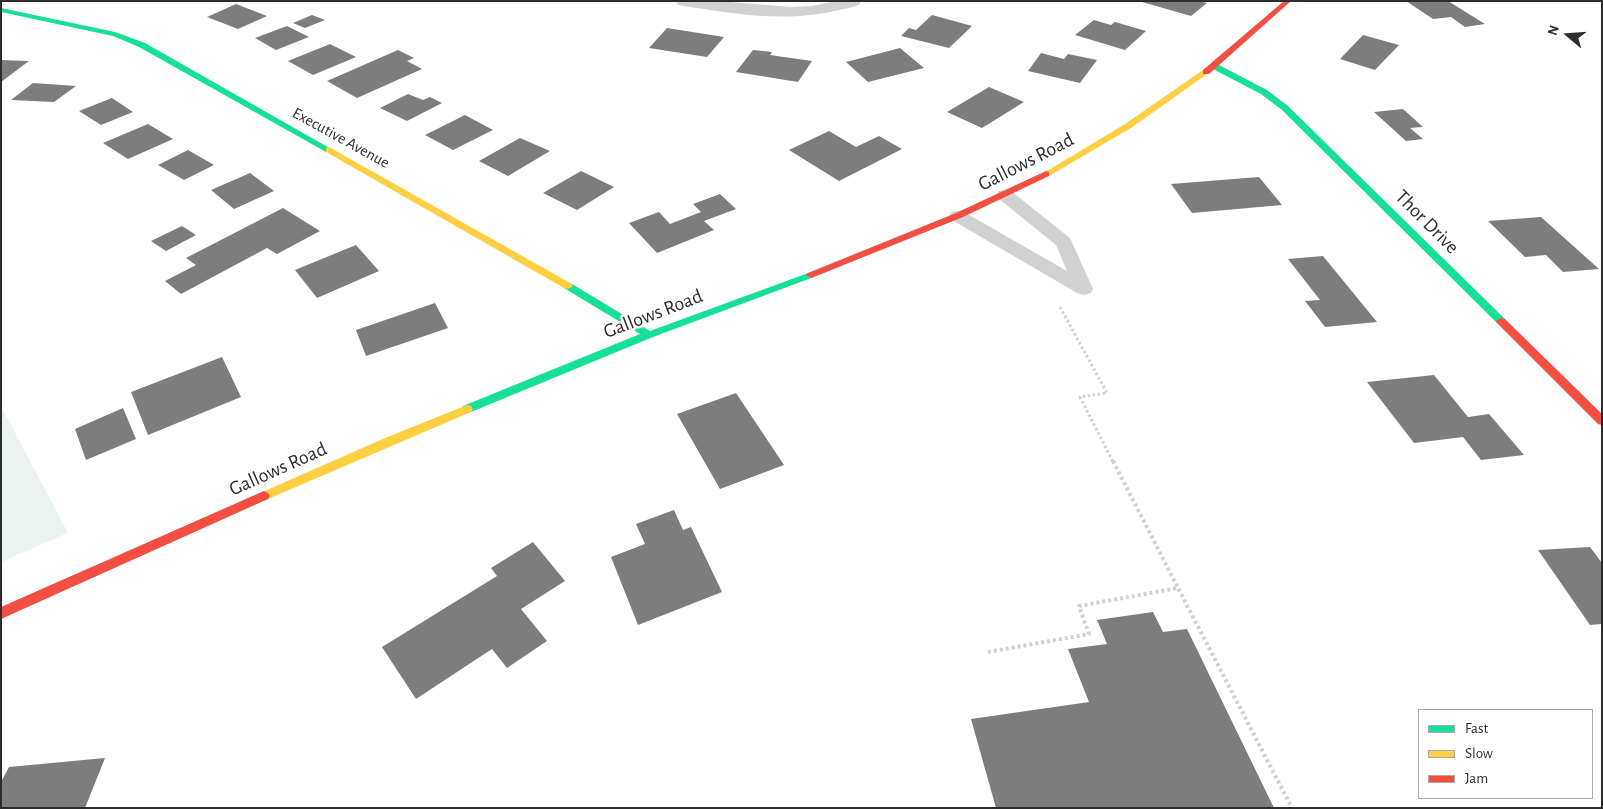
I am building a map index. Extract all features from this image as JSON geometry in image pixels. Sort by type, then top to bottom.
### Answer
[{"type":"street","points":[[684,1],[761,12],[793,13],[818,10],[853,1]]},
{"type":"street","name":"Gallows Road","points":[[1,613],[389,441],[648,335],[768,292],[958,216],[1005,195],[1085,153],[1159,107],[1214,66],[1288,1]]},
{"type":"street","name":"Executive Avenue","points":[[1,10],[115,34],[142,45],[524,260],[648,335]]},
{"type":"street","name":"Thor Drive","points":[[1214,66],[1264,92],[1285,108],[1602,421]]},
{"type":"lane","points":[[958,216],[1084,289],[1064,242],[1005,195]]},
{"type":"path","points":[[1055,299],[1107,393],[1080,397],[1292,808]]},
{"type":"path","points":[[988,652],[1089,634],[1079,606],[1178,588]]},
{"type":"shaded area","points":[[1,406],[68,533],[1,562]]},
{"type":"building","points":[[1199,1],[1207,3],[1191,16],[1142,2]]},
{"type":"building","points":[[1406,1],[1448,1],[1485,24],[1465,27],[1451,17],[1433,19]]},
{"type":"building","points":[[236,4],[267,16],[238,29],[207,17]]},
{"type":"building","points":[[312,15],[325,20],[305,28],[293,23]]},
{"type":"building","points":[[932,15],[972,26],[949,48],[901,36],[909,28],[916,30]]},
{"type":"building","points":[[1094,20],[1111,25],[1115,22],[1146,31],[1125,50],[1075,35]]},
{"type":"building","points":[[287,26],[309,37],[276,50],[255,38]]},
{"type":"building","points":[[667,28],[724,37],[707,57],[649,48]]},
{"type":"building","points":[[1363,35],[1399,45],[1375,70],[1340,59]]},
{"type":"building","points":[[330,44],[356,57],[313,75],[288,61]]},
{"type":"building","points":[[900,48],[924,68],[868,82],[846,62]]},
{"type":"building","points":[[398,50],[414,58],[407,61],[422,69],[357,98],[327,81]]},
{"type":"building","points":[[753,50],[772,52],[770,55],[812,61],[798,82],[736,72]]},
{"type":"building","points":[[1041,53],[1064,59],[1068,54],[1097,60],[1080,83],[1028,71]]},
{"type":"building","points":[[1,60],[29,61],[1,82]]},
{"type":"building","points":[[33,83],[76,86],[54,102],[11,100]]},
{"type":"building","points":[[989,87],[1024,102],[982,128],[947,112]]},
{"type":"building","points":[[408,94],[423,100],[430,97],[442,103],[407,121],[380,108]]},
{"type":"building","points":[[112,98],[133,112],[101,125],[79,111]]},
{"type":"building","points":[[1403,109],[1423,127],[1410,128],[1423,139],[1406,141],[1374,112]]},
{"type":"building","points":[[465,115],[493,130],[453,150],[425,135]]},
{"type":"building","points":[[148,124],[173,139],[128,159],[103,143]]},
{"type":"building","points":[[829,131],[856,147],[879,136],[902,149],[839,181],[789,150]]},
{"type":"building","points":[[520,138],[550,151],[508,176],[479,161]]},
{"type":"building","points":[[188,150],[214,165],[184,180],[158,165]]},
{"type":"building","points":[[581,171],[614,187],[577,210],[543,193]]},
{"type":"building","points":[[250,173],[274,191],[234,209],[211,190]]},
{"type":"building","points":[[1259,177],[1282,205],[1192,213],[1171,184]]},
{"type":"building","points":[[720,194],[736,209],[704,221],[714,230],[657,253],[629,223],[659,212],[670,224],[701,212],[693,204]]},
{"type":"building","points":[[283,208],[320,231],[277,254],[267,248],[181,294],[165,281],[196,265],[186,258]]},
{"type":"building","points":[[1541,217],[1599,269],[1563,272],[1546,255],[1525,257],[1488,221]]},
{"type":"building","points":[[182,226],[196,235],[166,251],[151,241]]},
{"type":"building","points":[[356,245],[379,271],[317,298],[295,270]]},
{"type":"building","points":[[1323,256],[1377,322],[1325,327],[1305,301],[1320,300],[1288,259]]},
{"type":"building","points":[[435,303],[448,328],[366,356],[356,330]]},
{"type":"building","points":[[222,357],[241,397],[148,435],[131,392]]},
{"type":"building","points":[[1434,375],[1468,417],[1489,414],[1524,455],[1481,460],[1463,437],[1414,443],[1367,382]]},
{"type":"building","points":[[736,393],[784,465],[720,489],[677,414]]},
{"type":"building","points":[[123,408],[136,439],[86,460],[75,429]]},
{"type":"building","points":[[674,510],[683,530],[691,527],[722,592],[638,625],[611,557],[645,544],[636,524]]},
{"type":"building","points":[[533,542],[565,581],[521,609],[547,641],[507,668],[492,649],[416,699],[382,647],[497,576],[491,568]]},
{"type":"building","points":[[1590,547],[1602,563],[1602,624],[1590,625],[1538,550]]},
{"type":"building","points":[[1153,612],[1163,632],[1187,629],[1274,808],[996,808],[971,719],[1089,702],[1068,649],[1107,644],[1097,620]]},
{"type":"building","points":[[105,758],[85,808],[1,808],[1,782],[9,767]]},
{"type":"traffic: fast","points":[[1,10],[115,34],[142,45],[329,150]]},
{"type":"traffic: fast","points":[[1214,66],[1264,92],[1285,108],[1501,321]]},
{"type":"traffic: fast","points":[[467,409],[649,335],[811,275]]},
{"type":"traffic: fast","points":[[568,286],[649,335]]},
{"type":"traffic: slow","points":[[1046,174],[1128,126],[1206,72]]},
{"type":"traffic: slow","points":[[329,150],[568,286]]},
{"type":"traffic: slow","points":[[264,496],[467,409]]},
{"type":"traffic: jam","points":[[1206,72],[1288,1]]},
{"type":"traffic: jam","points":[[811,275],[959,215],[1046,174]]},
{"type":"traffic: jam","points":[[1501,321],[1602,421]]},
{"type":"traffic: jam","points":[[1,613],[264,496]]}]
